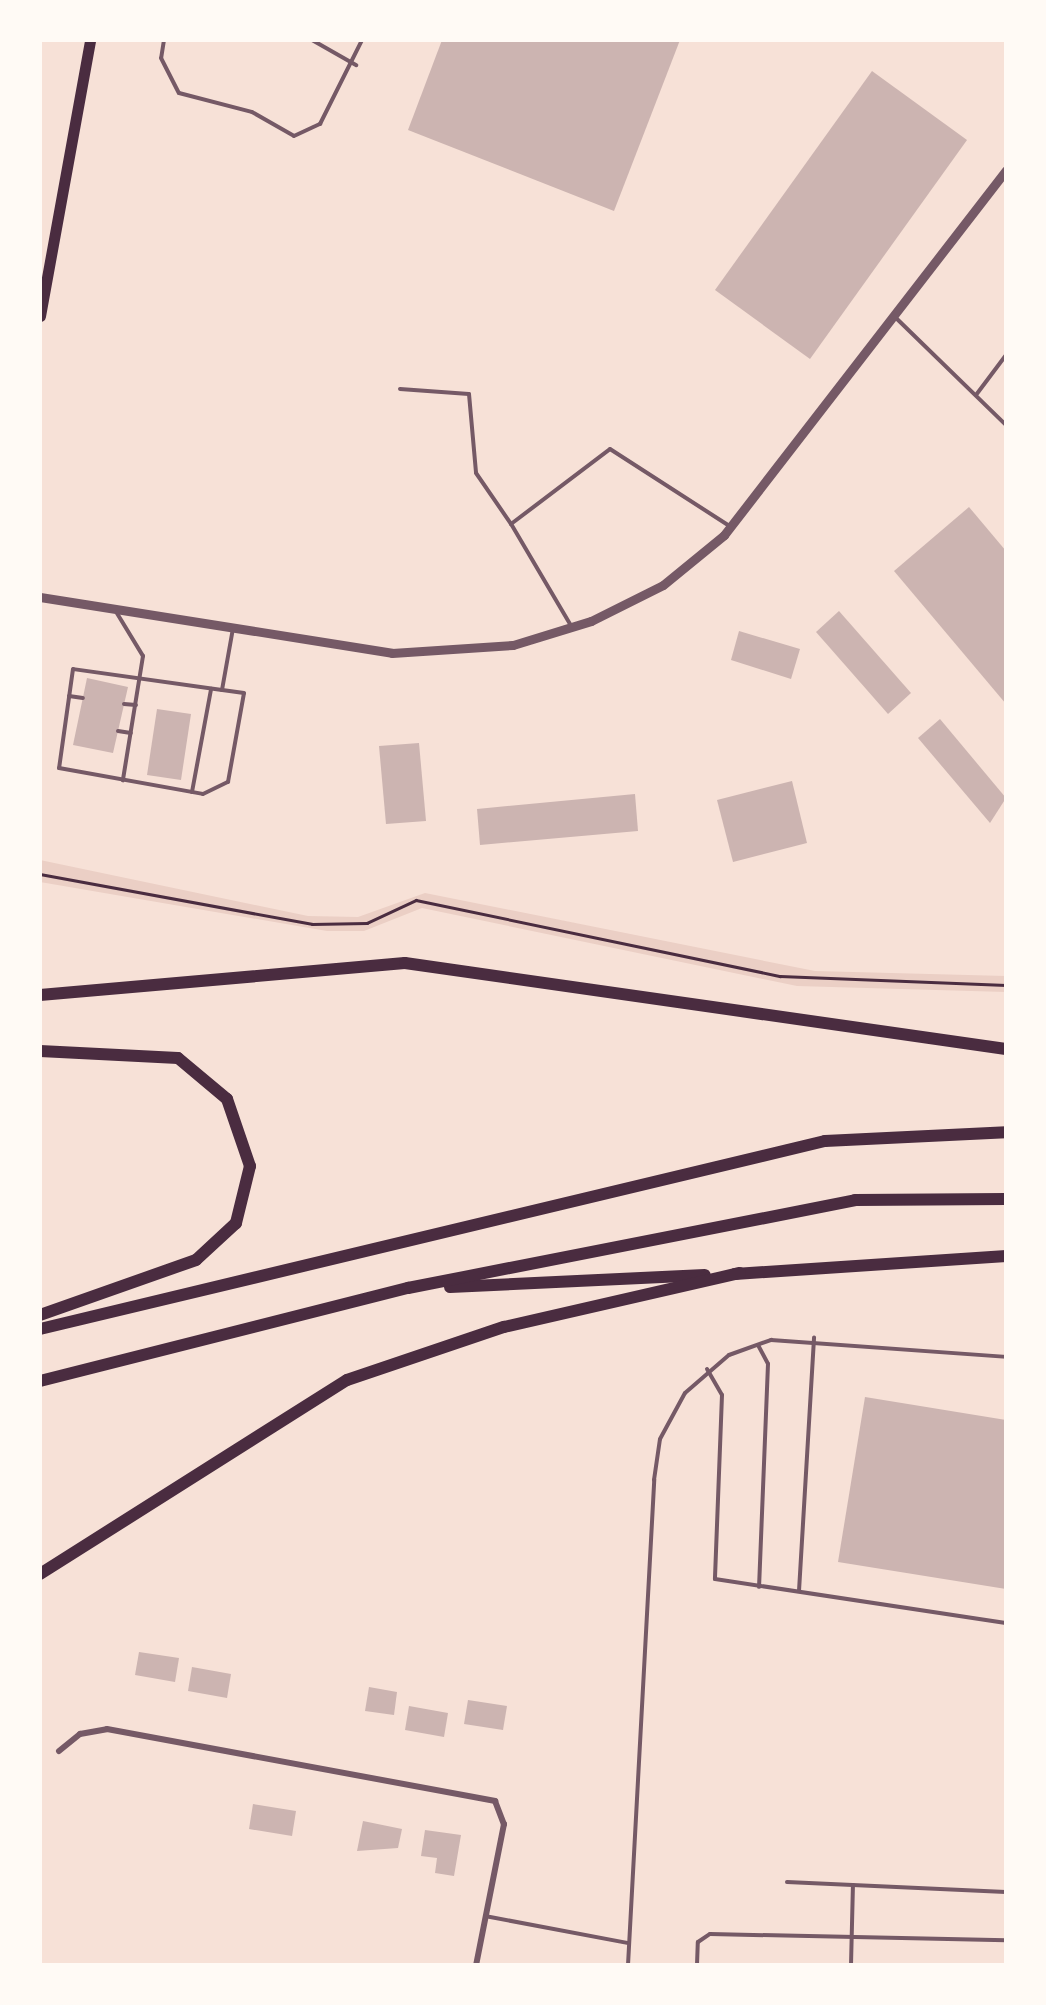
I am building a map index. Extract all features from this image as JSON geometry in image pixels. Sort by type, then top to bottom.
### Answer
[{"type":"highway","points":[[40,995],[405,963],[1006,1049]]},
{"type":"highway","points":[[40,1051],[178,1058],[228,1099],[250,1166],[236,1224],[208,1251],[40,1315]]},
{"type":"highway","points":[[40,1329],[532,1206],[825,1141],[1006,1132]]},
{"type":"highway","points":[[40,1381],[408,1288],[855,1200],[1006,1199]]},
{"type":"highway","points":[[408,1288],[1006,1256]]},
{"type":"highway","points":[[40,1574],[347,1380],[504,1327],[740,1273]]},
{"type":"main road","points":[[40,316],[90,40]]},
{"type":"street","points":[[40,598],[432,654],[572,628],[663,585],[731,526],[1006,170]]},
{"type":"street","points":[[59,1751],[80,1734],[107,1729],[495,1800],[504,1824],[476,1965]]},
{"type":"lane","points":[[164,40],[161,58],[179,94],[309,134],[356,66],[362,40]]},
{"type":"lane","points":[[312,40],[356,66]]},
{"type":"lane","points":[[895,318],[1006,425]]},
{"type":"lane","points":[[975,396],[1006,354]]},
{"type":"lane","points":[[400,389],[469,394],[476,473],[572,628]]},
{"type":"lane","points":[[511,524],[610,449],[731,526]]},
{"type":"lane","points":[[114,609],[135,632],[142,678],[122,780]]},
{"type":"lane","points":[[222,690],[233,628]]},
{"type":"lane","points":[[73,669],[211,688],[244,693],[228,782],[192,792],[59,768],[73,669]]},
{"type":"lane","points":[[192,792],[211,688]]},
{"type":"lane","points":[[69,696],[83,698]]},
{"type":"lane","points":[[124,704],[136,705]]},
{"type":"lane","points":[[66,724],[77,726]]},
{"type":"lane","points":[[118,731],[131,733]]},
{"type":"lane","points":[[799,1591],[814,1337]]},
{"type":"lane","points":[[628,1965],[660,1439],[707,1369],[758,1344],[814,1337],[1006,1357]]},
{"type":"lane","points":[[758,1344],[768,1364],[758,1587]]},
{"type":"lane","points":[[707,1369],[722,1394],[714,1579],[1006,1622]]},
{"type":"lane","points":[[787,1882],[1006,1892]]},
{"type":"lane","points":[[851,1965],[852,1885]]},
{"type":"lane","points":[[485,1916],[628,1943]]},
{"type":"lane","points":[[697,1965],[703,1935],[1006,1940]]},
{"type":"path","points":[[40,636],[40,665]]},
{"type":"path","points":[[40,874],[312,924],[367,923],[416,900],[780,976],[1006,986]]},
{"type":"shaded area","points":[[40,860],[308,916],[358,917],[425,893],[815,971],[1006,976],[1006,992],[797,986],[422,908],[364,931],[327,931],[40,882]]},
{"type":"building","points":[[442,40],[680,40],[614,211],[408,130]]},
{"type":"building","points":[[872,71],[967,140],[810,359],[715,290]]},
{"type":"building","points":[[969,507],[1006,551],[1006,704],[894,571]]},
{"type":"building","points":[[839,611],[911,693],[888,714],[816,632]]},
{"type":"building","points":[[739,631],[800,649],[791,679],[731,660]]},
{"type":"building","points":[[87,678],[128,687],[113,753],[73,745]]},
{"type":"building","points":[[157,709],[191,714],[181,780],[147,775]]},
{"type":"building","points":[[940,719],[1006,798],[990,823],[918,738]]},
{"type":"building","points":[[419,743],[426,821],[386,824],[379,746]]},
{"type":"building","points":[[792,781],[807,843],[733,862],[717,800]]},
{"type":"building","points":[[635,794],[638,831],[480,845],[477,809]]},
{"type":"building","points":[[865,1397],[1006,1420],[1006,1589],[838,1562]]},
{"type":"building","points":[[139,1652],[179,1658],[175,1682],[135,1675]]},
{"type":"building","points":[[192,1667],[231,1674],[227,1698],[188,1691]]},
{"type":"building","points":[[369,1687],[397,1692],[394,1715],[365,1711]]},
{"type":"building","points":[[468,1700],[507,1706],[503,1730],[464,1724]]},
{"type":"building","points":[[409,1706],[448,1713],[444,1737],[405,1730]]},
{"type":"building","points":[[253,1804],[296,1811],[292,1836],[249,1829]]},
{"type":"building","points":[[363,1821],[402,1829],[398,1848],[357,1851]]},
{"type":"building","points":[[425,1830],[461,1835],[454,1876],[435,1873],[437,1858],[421,1856]]}]
